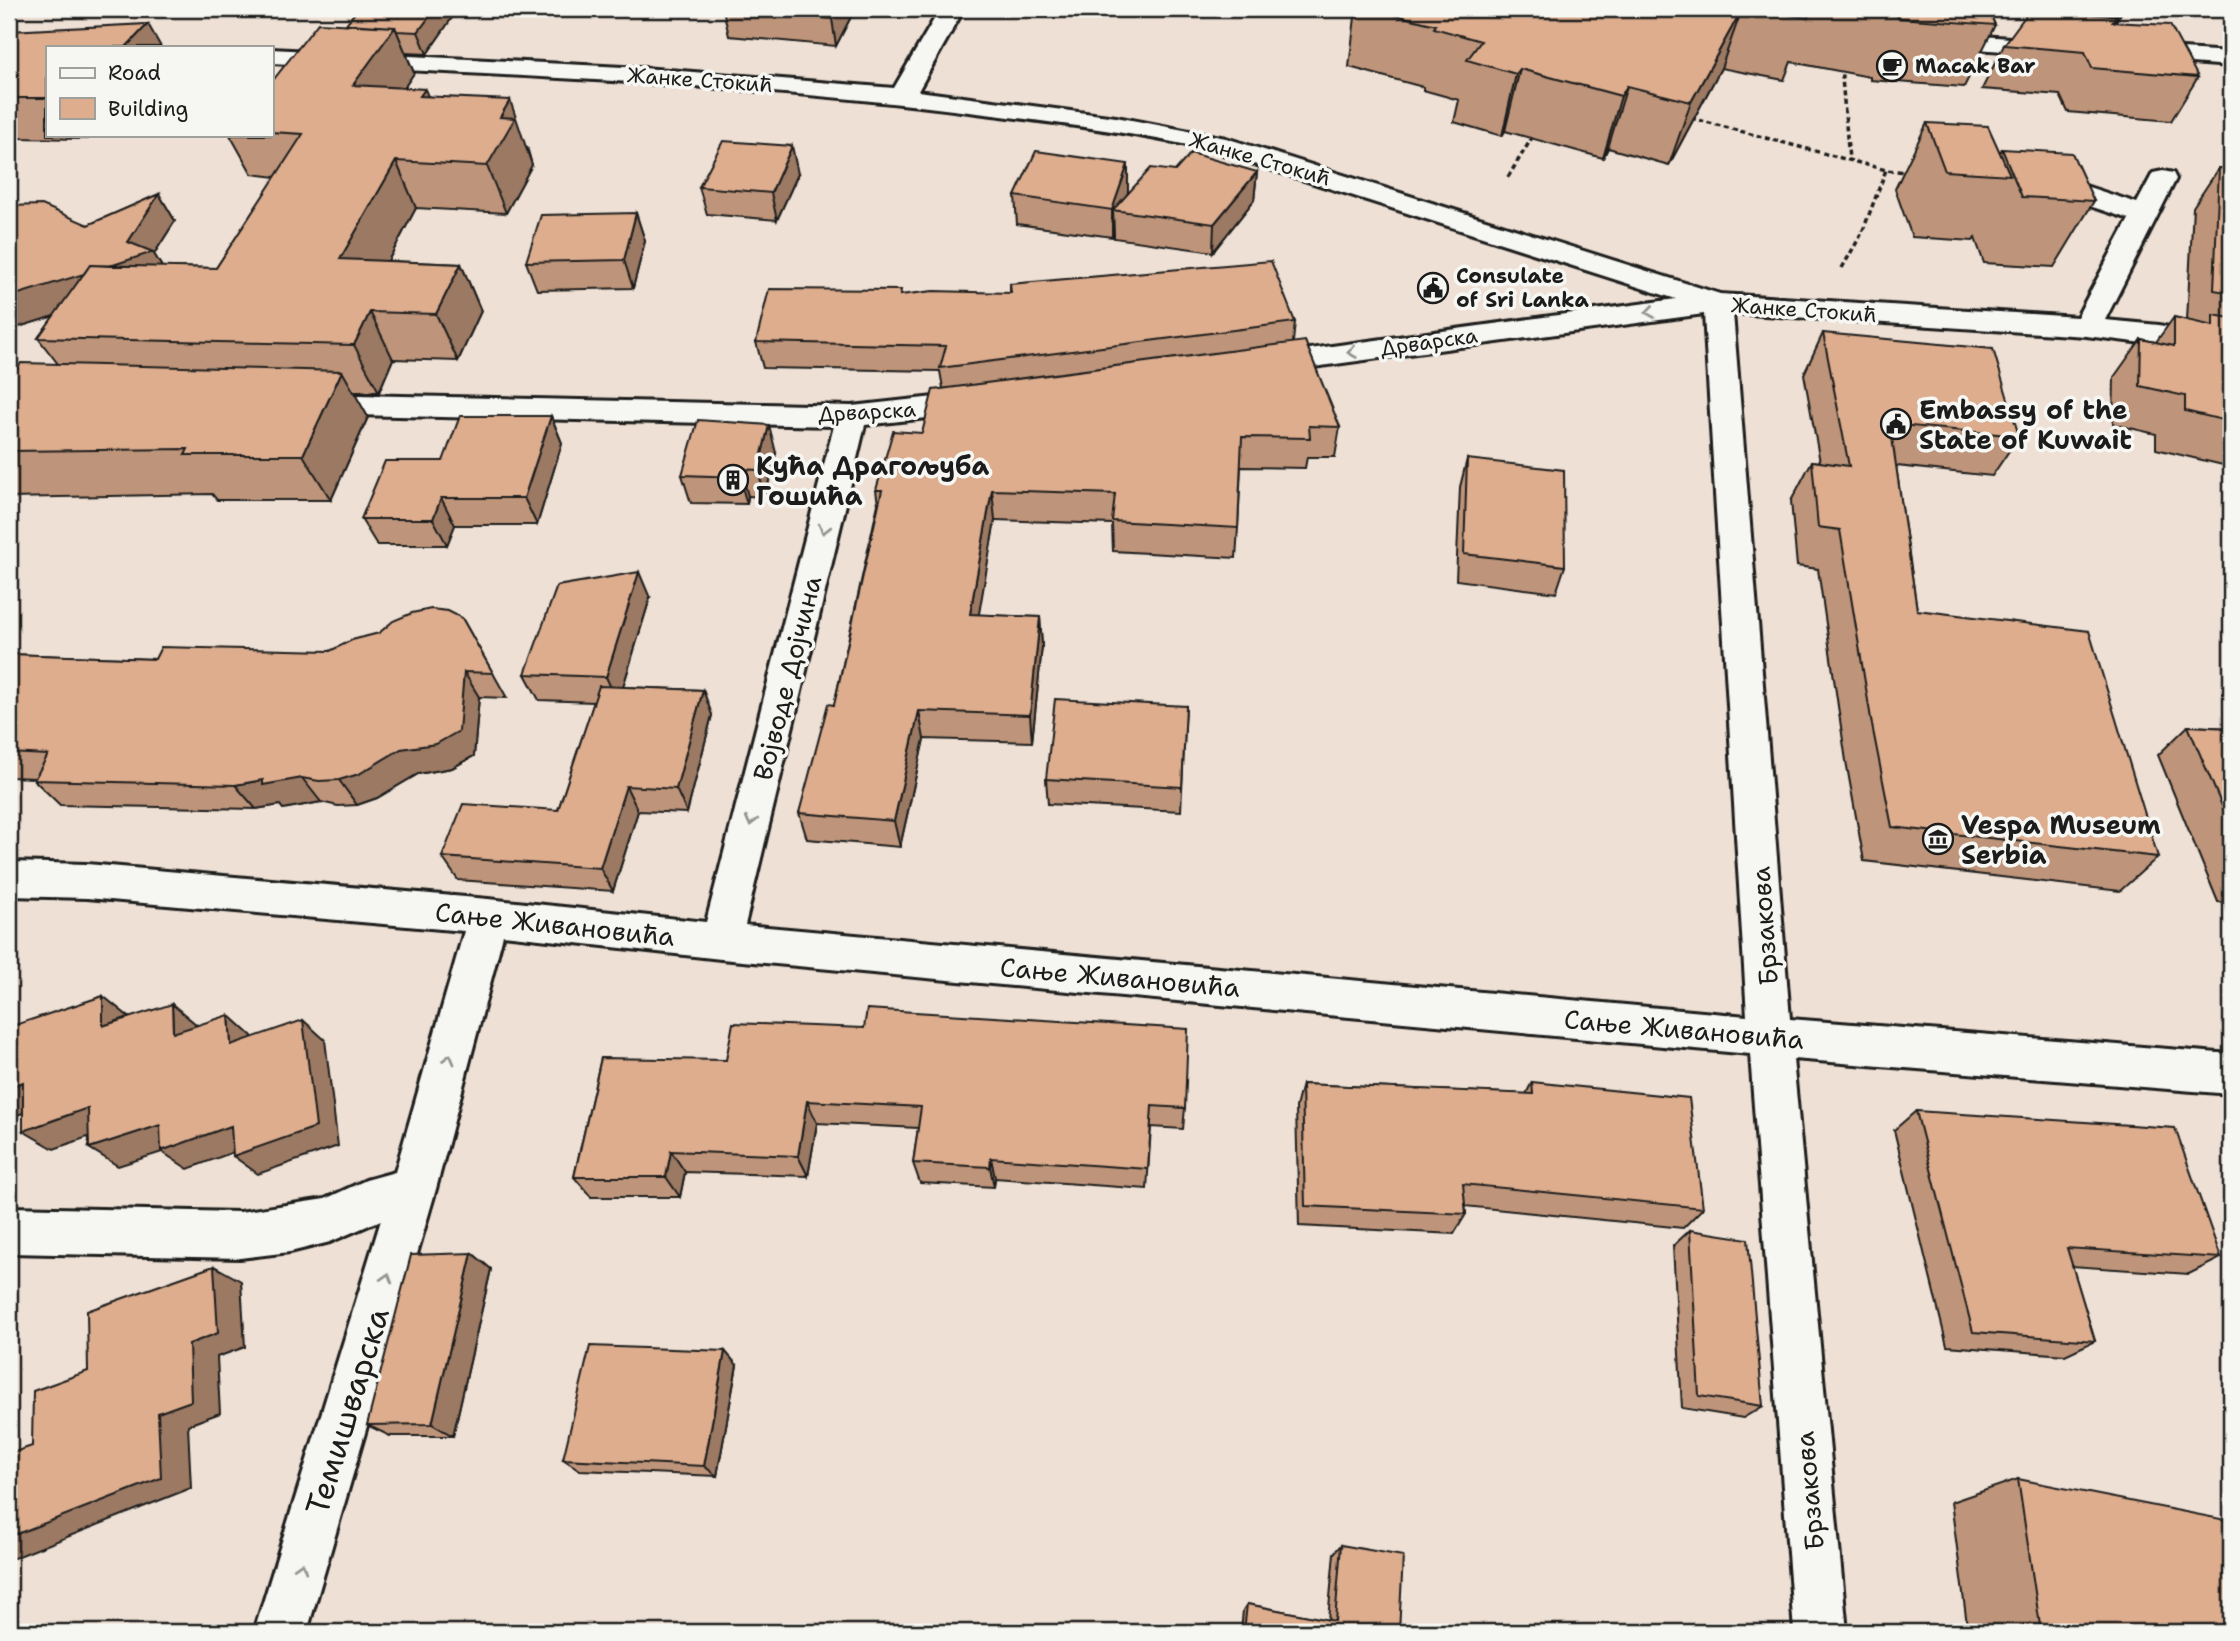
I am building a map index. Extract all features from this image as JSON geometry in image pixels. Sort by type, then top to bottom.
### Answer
[{"type":"street","points":[[903,95],[952,9]]},
{"type":"street","points":[[1905,38],[2082,49]]},
{"type":"street","points":[[2109,51],[2231,59]]},
{"type":"street","name":"Жанке Стокић","points":[[273,56],[663,77],[903,95],[1146,129],[1217,144],[1718,303],[2086,327],[2159,335],[2231,350]]},
{"type":"street","points":[[2018,173],[2145,215]]},
{"type":"street","points":[[2086,327],[2163,179]]},
{"type":"street","name":"Дрварска","points":[[1237,368],[1718,303]]},
{"type":"street","name":"Брзакова","points":[[1718,303],[1770,1037],[1821,1632]]},
{"type":"street","name":"Дрварска","points":[[286,403],[852,416],[1004,399]]},
{"type":"street","name":"Војводе Дојчина","points":[[721,941],[852,416]]},
{"type":"street","name":"Сање Живановића","points":[[9,879],[87,881],[488,916],[721,941],[1967,1055],[2231,1074]]},
{"type":"street","name":"Темишварска","points":[[281,1632],[413,1189],[488,916]]},
{"type":"street","points":[[9,1230],[240,1235],[290,1229],[330,1220],[366,1202],[413,1189]]},
{"type":"path","points":[[1840,55],[1849,160]]},
{"type":"path","points":[[1686,117],[1886,170],[1912,173]]},
{"type":"path","points":[[1508,177],[1536,131]]},
{"type":"path","points":[[1842,268],[1863,233],[1886,170]]},
{"type":"building","points":[[358,9],[435,9],[418,32],[397,31],[395,27],[346,24]]},
{"type":"building","points":[[723,9],[837,9],[832,19]]},
{"type":"building","points":[[1370,9],[1742,9],[1691,102],[1627,86],[1621,96],[1520,69],[1516,74],[1467,60],[1481,41],[1434,28],[1436,25]]},
{"type":"building","points":[[1755,9],[1810,9],[1808,18]]},
{"type":"building","points":[[1861,9],[1988,9],[1995,25],[1898,18],[1897,15]]},
{"type":"building","points":[[2040,9],[2122,9],[2118,14]]},
{"type":"building","points":[[2029,11],[2116,16],[2112,22],[2170,25],[2198,77],[2092,68],[2085,52],[2004,45]]},
{"type":"building","points":[[318,23],[395,27],[353,85],[425,89],[420,96],[510,100],[500,117],[515,118],[487,166],[396,161],[340,259],[461,264],[436,314],[370,312],[354,345],[38,338],[90,265],[216,268],[303,134],[273,132],[274,79]]},
{"type":"building","points":[[148,24],[127,46],[46,46],[46,98],[9,98],[9,31]]},
{"type":"building","points":[[1927,123],[1988,126],[2010,175],[1945,171]]},
{"type":"building","points":[[723,141],[792,146],[771,193],[699,187]]},
{"type":"building","points":[[2002,149],[2072,153],[2094,201],[2022,197]]},
{"type":"building","points":[[1036,151],[1128,164],[1112,210],[1015,196]]},
{"type":"building","points":[[1191,153],[1257,172],[1214,224],[1113,210],[1151,168],[1175,171]]},
{"type":"building","points":[[2219,168],[2231,169],[2231,293],[2214,290]]},
{"type":"building","points":[[159,194],[128,242],[153,252],[110,266],[90,265],[84,274],[9,297],[9,206],[42,205],[88,225]]},
{"type":"building","points":[[636,213],[624,260],[526,262],[541,215]]},
{"type":"building","points":[[1271,261],[1295,322],[940,368],[946,346],[756,342],[769,289],[901,290],[900,295],[933,291],[1011,293],[1010,284]]},
{"type":"building","points":[[2213,315],[2231,318],[2231,422],[2185,411],[2185,396],[2140,386],[2141,339],[2174,346],[2174,317],[2213,326]]},
{"type":"building","points":[[1823,333],[1993,349],[2019,436],[1890,424],[1917,610],[2089,631],[2158,857],[1892,827],[1872,725],[1840,530],[1818,527],[1812,461],[1849,466]]},
{"type":"building","points":[[1305,341],[1340,427],[1309,426],[1310,438],[1242,437],[1238,528],[1112,521],[1115,494],[992,490],[970,614],[1040,617],[1030,715],[919,711],[894,821],[799,813],[828,704],[834,705],[882,490],[876,490],[893,431],[922,433],[933,390]]},
{"type":"building","points":[[21,363],[342,371],[303,455],[185,455],[188,449],[9,451],[9,380]]},
{"type":"building","points":[[460,416],[551,416],[524,498],[441,498],[433,519],[361,519],[385,461],[443,461]]},
{"type":"building","points":[[698,420],[769,425],[758,470],[741,469],[739,477],[682,475]]},
{"type":"building","points":[[1467,459],[1564,470],[1565,566],[1464,554]]},
{"type":"building","points":[[639,572],[606,677],[525,674],[557,586]]},
{"type":"building","points":[[431,609],[448,611],[462,618],[493,673],[464,672],[459,731],[436,744],[401,749],[359,774],[339,780],[302,778],[263,785],[263,780],[235,785],[34,780],[48,755],[9,753],[9,654],[155,659],[161,647],[330,651],[352,640],[379,633],[393,621],[412,613]]},
{"type":"building","points":[[599,686],[703,690],[676,789],[626,786],[600,868],[442,857],[463,804],[558,810]]},
{"type":"building","points":[[1055,699],[1186,706],[1182,787],[1046,779]]},
{"type":"building","points":[[2188,726],[2231,728],[2231,827]]},
{"type":"building","points":[[103,996],[103,1026],[172,1004],[173,1033],[229,1015],[231,1045],[303,1020],[316,1127],[233,1156],[231,1126],[161,1151],[160,1125],[89,1148],[88,1108],[23,1131],[23,1082],[9,1088],[9,1027]]},
{"type":"building","points":[[867,1009],[1188,1029],[1185,1108],[1152,1106],[1148,1169],[991,1158],[990,1167],[913,1163],[921,1107],[807,1101],[798,1156],[671,1151],[666,1177],[574,1177],[601,1058],[726,1060],[733,1023],[864,1028]]},
{"type":"building","points":[[1532,1082],[1689,1098],[1703,1208],[1463,1184],[1466,1214],[1305,1206],[1302,1084],[1533,1094]]},
{"type":"building","points":[[1916,1111],[2175,1128],[2221,1258],[2067,1248],[2095,1341],[1973,1332]]},
{"type":"building","points":[[1690,1230],[1748,1239],[1763,1406],[1699,1396]]},
{"type":"building","points":[[472,1253],[432,1424],[367,1425],[411,1255]]},
{"type":"building","points":[[214,1266],[218,1333],[189,1344],[191,1401],[158,1413],[161,1478],[9,1537],[9,1454],[32,1446],[33,1391],[88,1371],[87,1311]]},
{"type":"building","points":[[590,1346],[725,1351],[704,1466],[563,1459]]},
{"type":"building","points":[[2018,1479],[2231,1521],[2231,1632],[2041,1632]]},
{"type":"building","points":[[1341,1545],[1403,1556],[1399,1632],[1244,1632],[1247,1604],[1335,1621]]},
{"type":"place","name":"Macak Bar","points":[[1892,66]]},
{"type":"place","name":"Consulate of Sri Lanka","points":[[1433,288]]},
{"type":"place","name":"Embassy of the State of Kuwait","points":[[1896,424]]},
{"type":"place","name":"Кућа Драгољуба Гошића","points":[[733,480]]},
{"type":"place","name":"Vespa Museum Serbia","points":[[1938,839]]}]
